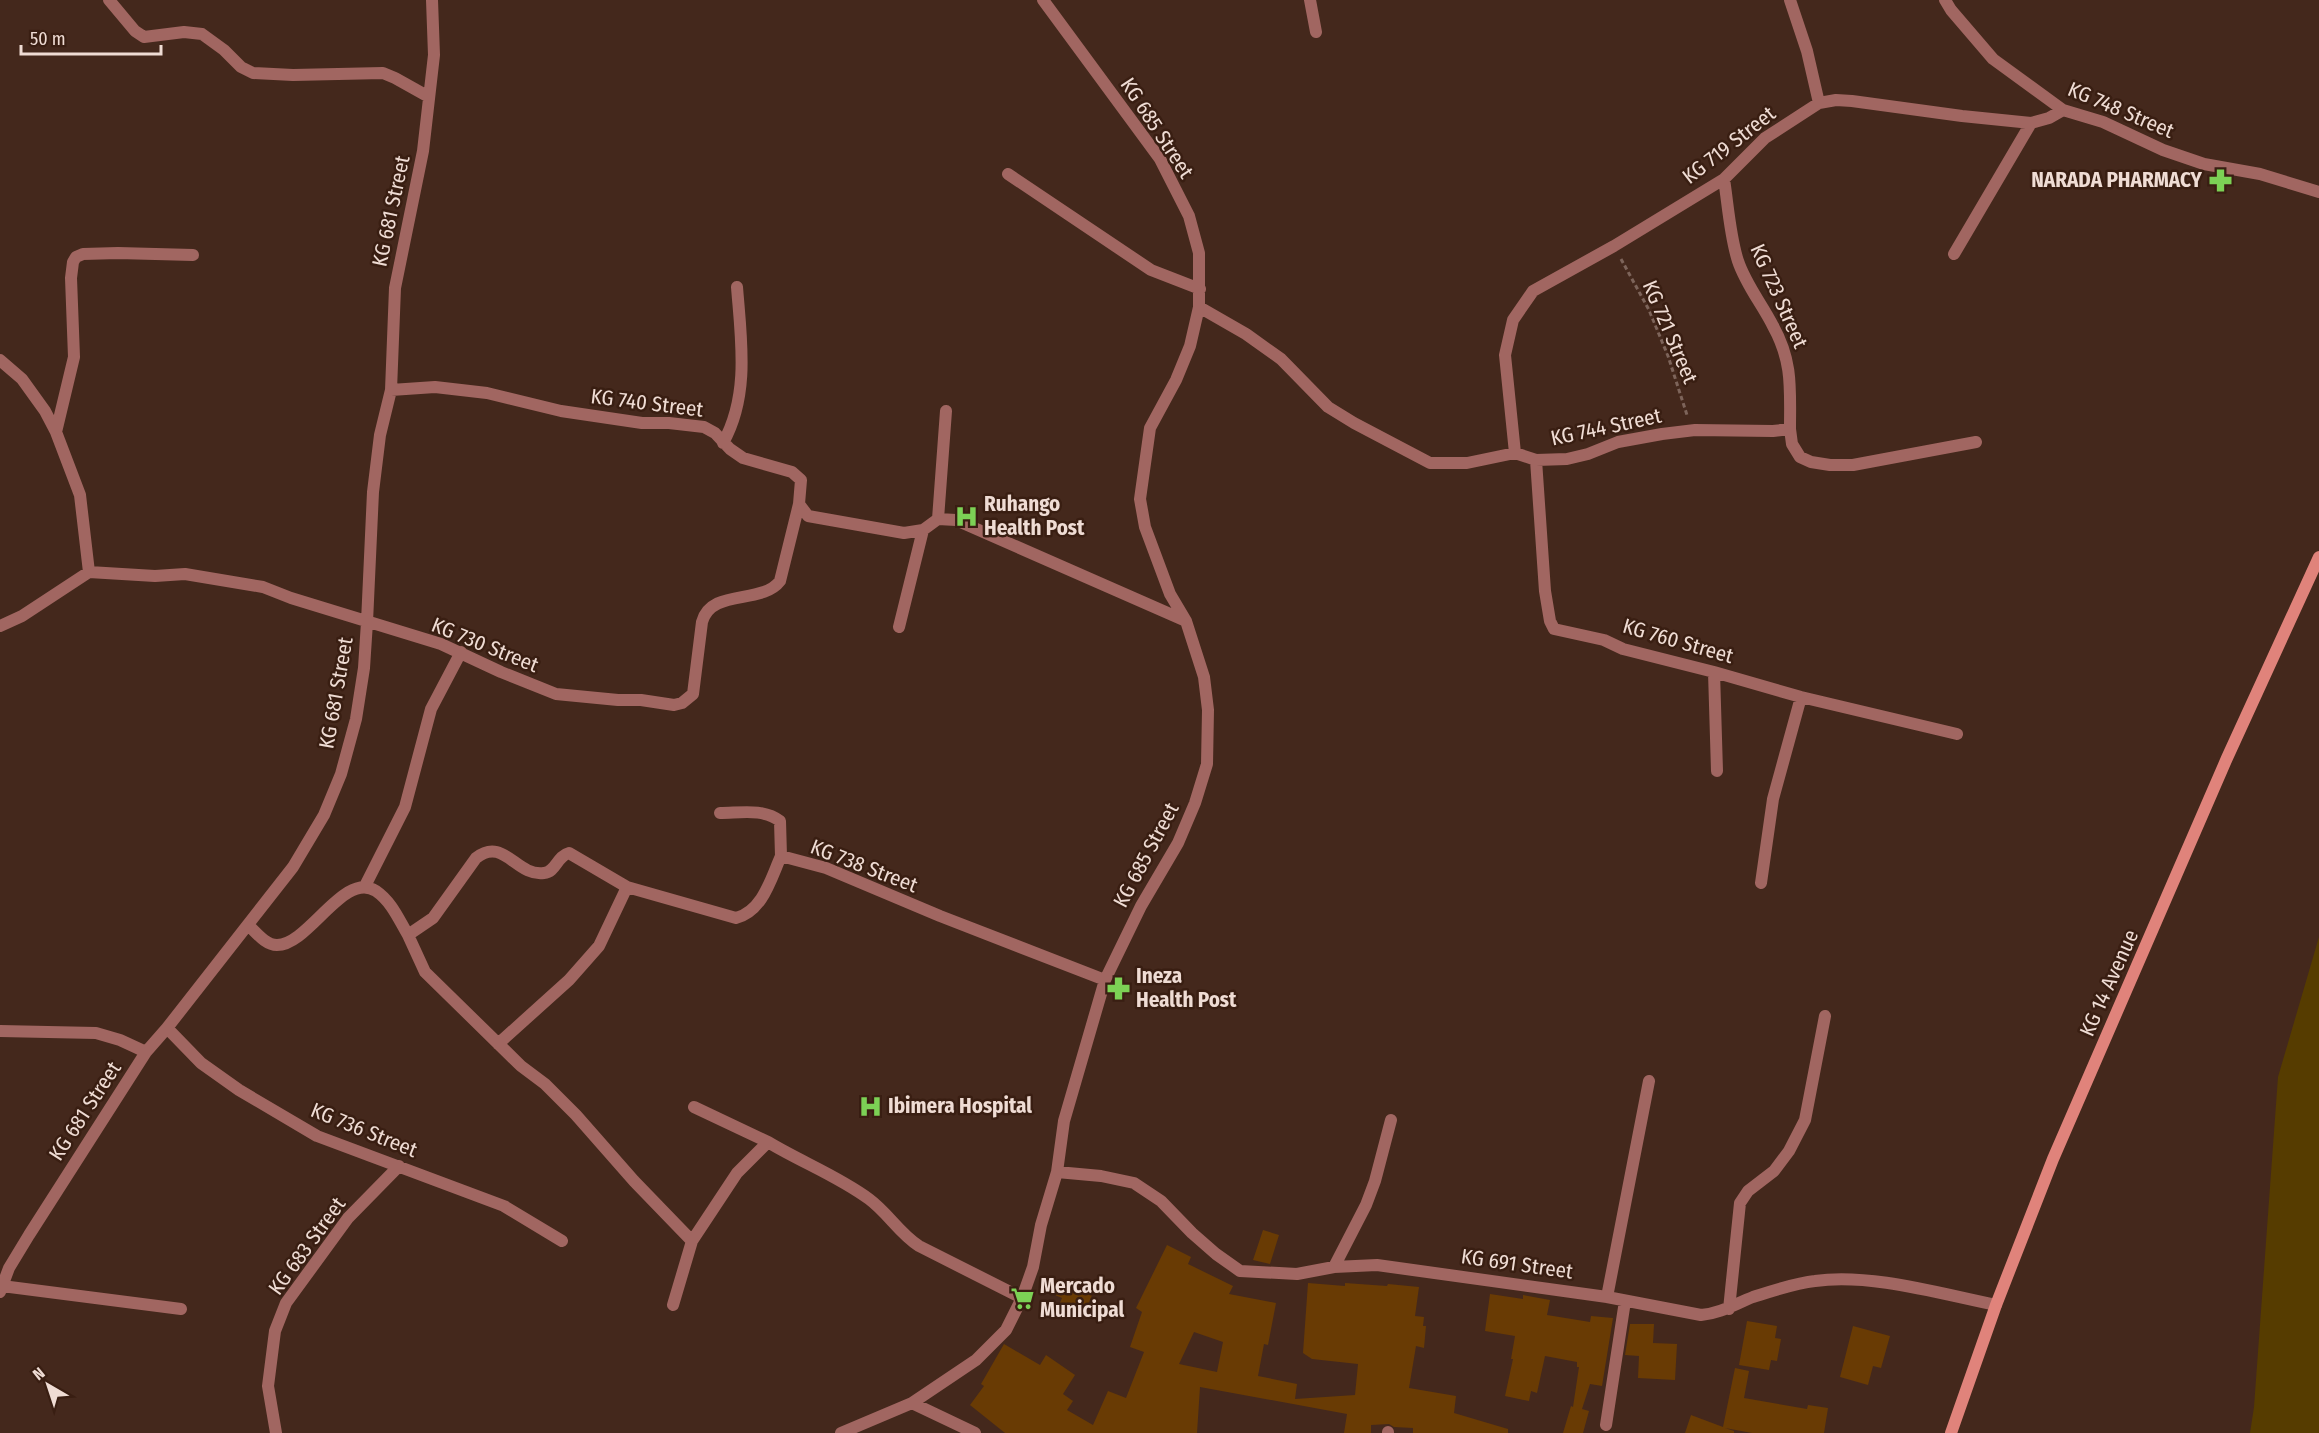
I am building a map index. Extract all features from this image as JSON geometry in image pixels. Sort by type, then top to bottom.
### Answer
[{"type":"main road","name":"KG 14 Avenue","points":[[1952,1433],[1996,1305],[2053,1159],[2236,737],[2319,556]]},
{"type":"street","points":[[109,0],[135,31],[144,37],[184,32],[202,34],[225,50],[241,67],[254,73],[293,75],[382,73],[429,98]]},
{"type":"street","name":"KG 681 Street","points":[[1,1289],[9,1268],[29,1235],[146,1052],[293,867],[324,814],[341,774],[356,720],[367,622],[373,492],[380,435],[391,390],[395,288],[423,151],[434,55],[432,0]]},
{"type":"street","points":[[1310,0],[1316,32]]},
{"type":"street","points":[[1790,0],[1807,51],[1819,103]]},
{"type":"street","name":"KG 748 Street","points":[[1945,0],[1993,59],[2063,110],[2103,122],[2163,150],[2204,164],[2260,174],[2319,192]]},
{"type":"street","name":"KG 685 Street","points":[[841,1433],[912,1403],[976,1360],[1006,1330],[1022,1298],[1033,1267],[1041,1225],[1058,1172],[1064,1121],[1105,980],[1141,906],[1179,843],[1207,764],[1208,710],[1204,677],[1186,621],[1170,594],[1145,527],[1140,499],[1150,428],[1176,380],[1186,355],[1199,307],[1199,253],[1189,216],[1160,159],[1046,1]]},
{"type":"street","name":"KG 719 Street","points":[[1515,453],[1505,355],[1513,320],[1533,291],[1614,246],[1724,179],[1765,138],[1819,103],[1836,100],[1852,101],[2031,123],[2049,118],[2063,110]]},
{"type":"street","points":[[1954,254],[2031,123]]},
{"type":"street","points":[[1008,174],[1151,270],[1200,289]]},
{"type":"street","name":"KG 723 Street","points":[[1724,179],[1738,261],[1754,296],[1773,324],[1791,375],[1790,429]]},
{"type":"street","points":[[56,432],[74,357],[70,278],[76,257],[83,254],[106,253],[193,255]]},
{"type":"street","points":[[723,443],[736,416],[743,365],[737,287]]},
{"type":"street","points":[[1199,307],[1246,334],[1281,359],[1328,407],[1412,455],[1430,463],[1467,463],[1515,453]]},
{"type":"street","points":[[0,360],[22,379],[45,411],[56,432],[80,495],[89,572],[22,616],[0,626]]},
{"type":"street","name":"KG 740 Street","points":[[391,390],[435,387],[487,393],[561,411],[642,423],[704,427],[715,433],[723,443],[743,458],[792,472],[797,476],[801,480],[799,504]]},
{"type":"street","points":[[938,519],[946,411]]},
{"type":"street","points":[[1790,429],[1792,444],[1800,457],[1810,462],[1830,465],[1852,465],[1976,442]]},
{"type":"street","name":"KG 744 Street","points":[[1515,453],[1536,460],[1567,459],[1588,454],[1618,442],[1695,430],[1773,431],[1790,429]]},
{"type":"street","name":"KG 760 Street","points":[[1536,460],[1545,591],[1552,626],[1560,632],[1581,634],[1604,640],[1623,649],[1801,697],[1957,734]]},
{"type":"street","points":[[799,504],[808,516],[904,533],[923,530],[938,519],[956,520],[1186,621]]},
{"type":"street","name":"KG 730 Street","points":[[89,572],[155,576],[184,574],[263,587],[461,652],[501,672],[556,694],[641,700],[674,705],[682,703],[693,694],[704,614],[721,602],[774,590],[780,581],[799,504]]},
{"type":"street","points":[[899,627],[923,530]]},
{"type":"street","points":[[365,886],[405,807],[431,709],[461,652]]},
{"type":"street","points":[[1714,672],[1717,771]]},
{"type":"street","points":[[1761,883],[1773,800],[1801,697]]},
{"type":"street","points":[[720,813],[772,815],[780,821],[781,856]]},
{"type":"street","name":"KG 738 Street","points":[[408,935],[433,918],[476,858],[485,850],[493,850],[530,871],[542,874],[550,872],[562,856],[569,853],[627,887],[736,918],[746,915],[763,896],[781,856],[826,868],[940,916],[1105,980]]},
{"type":"street","points":[[248,925],[267,942],[279,945],[296,937],[358,887],[365,886],[377,891],[391,905],[425,972],[498,1044],[576,1115],[626,1172],[692,1241]]},
{"type":"street","points":[[498,1044],[569,980],[599,946],[627,887]]},
{"type":"street","points":[[1730,1309],[1740,1203],[1748,1191],[1774,1172],[1789,1151],[1805,1120],[1825,1016]]},
{"type":"street","name":"KG 736 Street","points":[[167,1028],[201,1063],[239,1090],[317,1136],[504,1206],[562,1241]]},
{"type":"street","points":[[0,1031],[96,1033],[120,1040],[146,1052]]},
{"type":"street","points":[[1607,1298],[1649,1081]]},
{"type":"street","points":[[694,1107],[837,1178],[870,1199],[907,1238],[919,1246],[1022,1298]]},
{"type":"street","points":[[1334,1267],[1366,1205],[1375,1181],[1391,1120]]},
{"type":"street","points":[[672,1305],[692,1241],[737,1173],[768,1142]]},
{"type":"street","name":"KG 683 Street","points":[[276,1433],[268,1386],[275,1331],[286,1303],[348,1218],[399,1166]]},
{"type":"street","name":"KG 691 Street","points":[[1058,1172],[1101,1176],[1134,1183],[1161,1201],[1192,1233],[1240,1271],[1297,1274],[1334,1267],[1377,1265],[1607,1298],[1701,1315],[1715,1314],[1752,1298],[1814,1281],[1848,1278],[1996,1305]]},
{"type":"street","points":[[1,1289],[181,1309]]},
{"type":"street","points":[[1606,1425],[1625,1301]]},
{"type":"street","points":[[912,1403],[975,1433]]},
{"type":"path","name":"KG 721 Street","points":[[1614,246],[1649,310],[1668,356],[1686,412],[1695,430]]},
{"type":"shaded area","points":[[2319,937],[2319,1433],[2250,1433],[2254,1407],[2278,1077]]},
{"type":"building","points":[[1263,1230],[1279,1235],[1270,1264],[1253,1260]]},
{"type":"building","points":[[1167,1245],[1191,1257],[1188,1264],[1233,1286],[1229,1294],[1276,1303],[1268,1345],[1264,1344],[1258,1376],[1297,1384],[1295,1399],[1355,1395],[1358,1364],[1312,1359],[1303,1353],[1308,1283],[1345,1286],[1345,1283],[1387,1286],[1388,1284],[1419,1287],[1415,1316],[1424,1317],[1423,1326],[1426,1326],[1424,1348],[1416,1346],[1409,1388],[1456,1396],[1454,1413],[1508,1429],[1508,1433],[1413,1433],[1413,1428],[1394,1427],[1389,1424],[1371,1425],[1371,1433],[1344,1433],[1347,1414],[1200,1387],[1197,1433],[1005,1433],[970,1405],[984,1386],[981,1384],[1004,1344],[1040,1365],[1046,1355],[1075,1375],[1063,1394],[1073,1401],[1067,1410],[1093,1425],[1108,1391],[1126,1398],[1144,1352],[1130,1347],[1142,1312],[1136,1308]],"holes":[[[1194,1332],[1223,1342],[1217,1372],[1179,1364]]]},
{"type":"building","points":[[1061,1282],[1092,1295],[1084,1315],[1059,1305],[1062,1298],[1055,1295]]},
{"type":"building","points":[[1490,1294],[1523,1299],[1523,1295],[1550,1300],[1547,1315],[1590,1322],[1591,1316],[1613,1318],[1602,1386],[1590,1384],[1582,1409],[1589,1411],[1583,1433],[1563,1433],[1571,1406],[1573,1407],[1579,1367],[1577,1367],[1577,1362],[1545,1356],[1537,1393],[1531,1391],[1529,1401],[1505,1396],[1513,1359],[1511,1359],[1515,1336],[1485,1331]]},
{"type":"building","points":[[1747,1321],[1777,1326],[1775,1338],[1781,1339],[1777,1361],[1771,1360],[1769,1370],[1739,1365]]},
{"type":"building","points":[[1630,1324],[1654,1324],[1653,1343],[1677,1344],[1675,1380],[1638,1378],[1639,1356],[1625,1355]]},
{"type":"building","points":[[1853,1326],[1890,1336],[1881,1368],[1873,1366],[1868,1385],[1840,1377]]},
{"type":"building","points":[[1735,1368],[1749,1371],[1744,1398],[1807,1409],[1808,1405],[1828,1408],[1824,1433],[1752,1433],[1725,1428],[1734,1433],[1685,1433],[1691,1415],[1723,1427]]},
{"type":"place","name":"NARADA PHARMACY","points":[[2220,180]]},
{"type":"place","name":"Ruhango Health Post","points":[[966,516]]},
{"type":"place","name":"Ineza Health Post","points":[[1118,988]]},
{"type":"place","name":"Ibimera Hospital","points":[[870,1106]]},
{"type":"place","name":"Mercado Municipal","points":[[1022,1298]]}]
